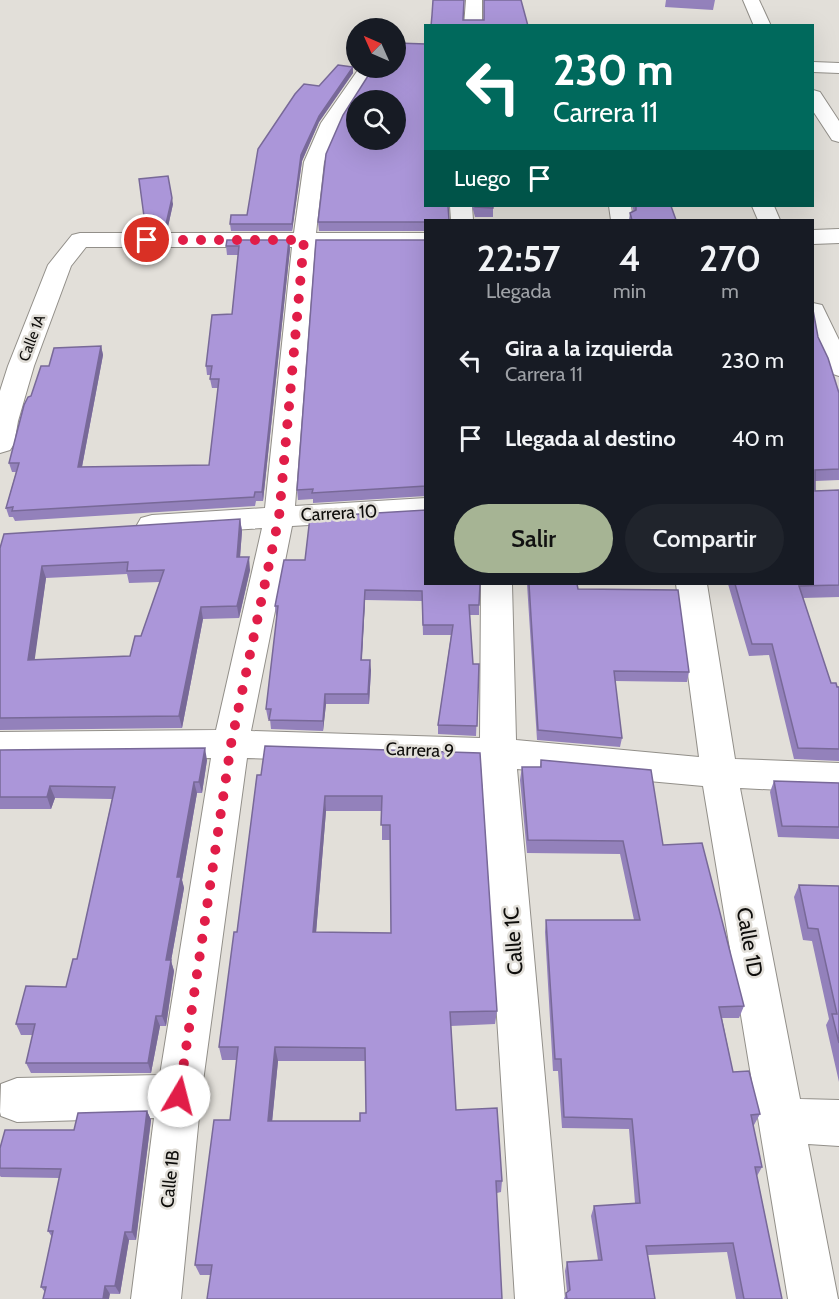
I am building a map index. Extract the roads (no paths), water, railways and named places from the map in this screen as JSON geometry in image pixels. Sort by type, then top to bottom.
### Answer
[{"type":"street","points":[[473,24],[474,0]]},
{"type":"street","points":[[751,0],[762,24]]},
{"type":"street","points":[[814,67],[839,68]]},
{"type":"street","name":"Calle 1B","points":[[156,1299],[179,1096],[231,744],[279,517],[304,240],[314,162],[331,123],[362,78]]},
{"type":"street","points":[[814,98],[839,136]]},
{"type":"street","points":[[814,237],[839,236]]},
{"type":"street","name":"Calle 1A","points":[[0,444],[4,421],[21,366],[60,265],[80,240],[304,240]]},
{"type":"street","points":[[304,240],[424,240]]},
{"type":"street","points":[[814,312],[839,368]]},
{"type":"street","name":"Carrera 10","points":[[128,526],[424,508]]},
{"type":"street","name":"Calle 1C","points":[[497,585],[498,753],[540,1299]]},
{"type":"street","name":"Calle 1D","points":[[692,585],[719,773],[813,1299]]},
{"type":"street","name":"Carrera 9","points":[[0,746],[231,744],[498,753],[719,773],[839,778]]},
{"type":"street","points":[[17,1100],[179,1096]]},
{"type":"street","points":[[782,1121],[839,1123]]}]
